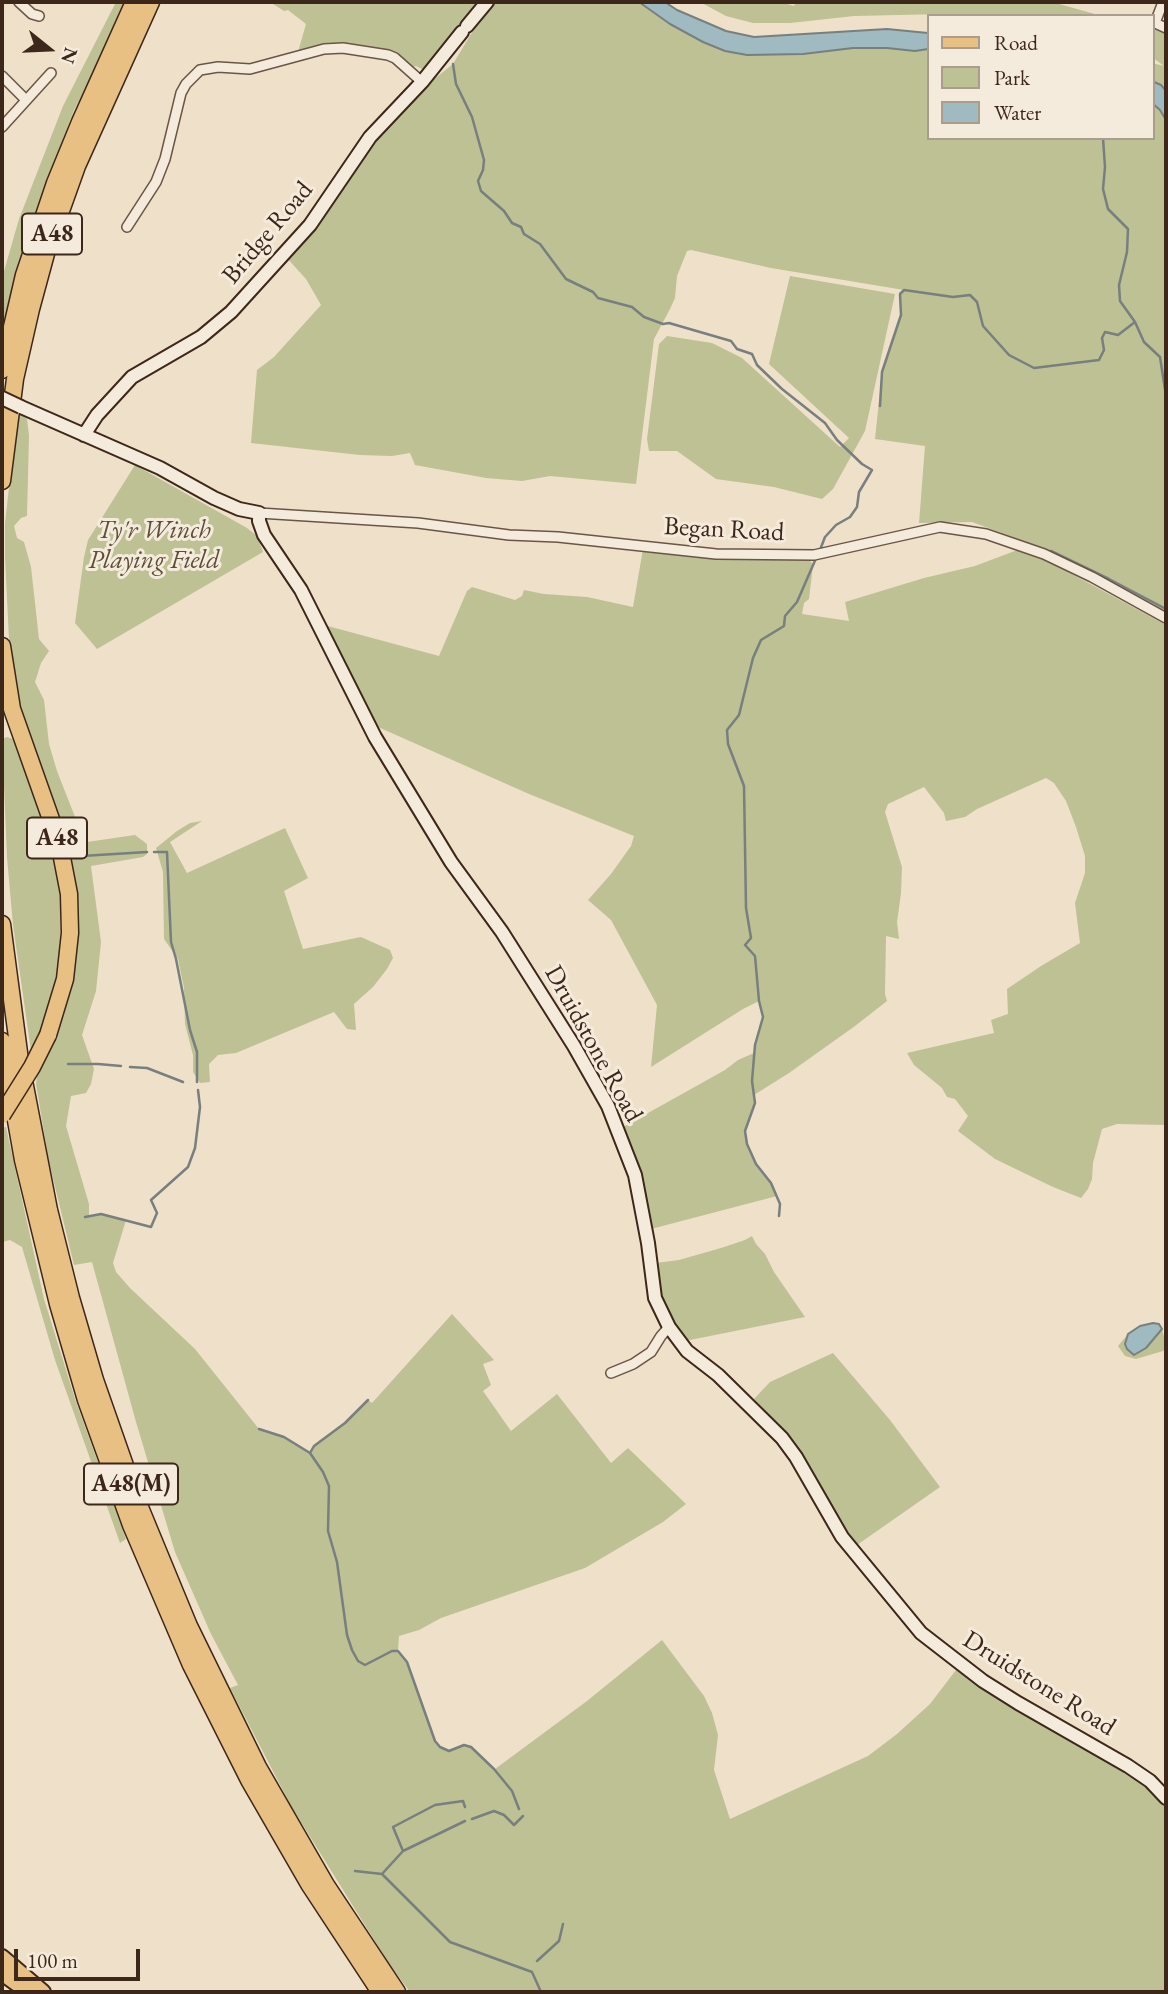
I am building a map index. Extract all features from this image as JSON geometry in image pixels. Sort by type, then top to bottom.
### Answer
[{"type":"highway","name":"A48","points":[[2,370],[24,275],[55,183],[134,2]]},
{"type":"highway","name":"A48","points":[[2,481],[15,379],[44,260],[77,166],[151,2]]},
{"type":"highway","name":"A48","points":[[2,646],[12,709],[59,842],[69,894],[71,933],[65,979],[48,1035],[2,1115]]},
{"type":"highway","name":"A48(M)","points":[[2,925],[20,1060],[52,1221],[95,1380],[137,1500],[189,1626],[258,1767],[326,1885],[397,1992]]},
{"type":"highway","name":"A48(M)","points":[[2,1041],[23,1160],[58,1304],[86,1400],[131,1524],[191,1665],[249,1780],[309,1884],[380,1992]]},
{"type":"main road","points":[[2,1957],[43,1992]]},
{"type":"main road","points":[[2,1973],[28,1992]]},
{"type":"street","points":[[19,2],[32,14],[39,16]]},
{"type":"street","name":"Bridge Road","points":[[84,435],[97,415],[132,377],[201,338],[231,312],[310,225],[370,137],[422,82],[487,2]]},
{"type":"street","points":[[1163,2],[1155,23],[1166,28]]},
{"type":"street","points":[[127,226],[156,182],[165,159],[181,93],[200,70],[218,67],[250,69],[334,47],[388,55],[422,82]]},
{"type":"street","points":[[2,127],[51,73]]},
{"type":"street","points":[[2,76],[26,100]]},
{"type":"street","points":[[2,398],[160,468],[214,498],[239,509],[259,513]]},
{"type":"street","name":"Began Road","points":[[259,513],[418,523],[509,535],[570,538],[716,554],[814,555],[940,527],[986,534],[1044,554],[1102,582],[1166,618]]},
{"type":"street","name":"Druidstone Road","points":[[259,513],[264,535],[301,590],[375,737],[451,862],[502,932],[574,1045],[608,1107],[635,1175],[655,1297],[669,1328],[687,1351],[718,1375],[782,1438],[796,1457],[842,1538],[921,1633],[983,1681],[1128,1766],[1150,1781],[1166,1798]]},
{"type":"street","points":[[611,1373],[634,1364],[651,1352],[669,1328]]},
{"type":"green space","points":[[116,2],[127,2],[74,110],[24,244],[2,338],[2,278],[19,219],[63,106]]},
{"type":"green space","points":[[270,2],[478,2],[425,69],[422,69],[413,67],[388,50],[360,45],[333,44],[298,52],[306,24],[288,10],[284,11]]},
{"type":"green space","points":[[494,2],[639,2],[670,24],[703,42],[725,51],[747,55],[803,54],[853,48],[926,49],[926,140],[1154,140],[1154,105],[1166,120],[1166,613],[1109,579],[1051,551],[972,522],[919,523],[925,446],[875,439],[882,372],[901,315],[900,294],[904,290],[771,268],[691,250],[687,251],[677,276],[675,298],[654,339],[636,484],[550,476],[522,481],[486,478],[415,465],[410,453],[392,456],[360,455],[251,443],[257,370],[274,357],[321,305],[306,279],[286,257],[359,157],[423,88],[453,64],[480,19]]},
{"type":"green space","points":[[700,2],[781,2],[794,6],[796,2],[1052,2],[1095,14],[854,16],[790,23],[753,23],[726,16]]},
{"type":"green space","points":[[1154,30],[1166,34],[1166,91],[1154,82],[1154,64],[1164,66],[1154,58]]},
{"type":"green space","points":[[790,276],[895,294],[865,431],[833,489],[822,499],[774,487],[716,479],[677,451],[649,451],[647,439],[659,344],[667,336],[712,343],[742,358],[840,447],[849,438],[769,364]]},
{"type":"green space","points":[[22,414],[27,419],[29,435],[27,516],[14,526],[17,538],[24,542],[31,567],[39,639],[49,651],[41,663],[35,682],[44,700],[49,744],[57,771],[87,842],[135,835],[147,844],[147,854],[143,857],[91,866],[101,942],[96,991],[82,1035],[94,1069],[86,1093],[71,1096],[66,1126],[89,1204],[89,1216],[101,1214],[126,1220],[113,1263],[116,1272],[195,1349],[259,1429],[284,1437],[310,1453],[314,1446],[345,1423],[368,1400],[372,1403],[452,1314],[494,1360],[483,1364],[491,1385],[483,1391],[511,1431],[557,1394],[611,1463],[628,1448],[686,1504],[663,1522],[585,1568],[441,1618],[419,1630],[399,1636],[398,1651],[407,1662],[435,1741],[449,1751],[464,1745],[471,1747],[495,1769],[587,1701],[662,1640],[704,1696],[712,1713],[718,1735],[714,1770],[730,1819],[868,1756],[930,1704],[956,1670],[993,1695],[1147,1784],[1166,1805],[1166,1992],[410,1992],[389,1964],[291,1806],[230,1688],[238,1685],[211,1634],[175,1552],[92,1262],[74,1265],[49,1162],[36,1084],[38,1068],[77,934],[17,703],[10,660],[5,523],[17,417]]},
{"type":"green space","name":"Ty'r Winch Playing Field","points":[[135,465],[247,528],[257,536],[263,552],[97,649],[75,623],[84,557],[88,540]]},
{"type":"green space","points":[[643,549],[809,559],[813,565],[809,599],[804,603],[802,614],[849,621],[845,602],[975,566],[1020,549],[1166,625],[1166,1125],[1117,1124],[1102,1129],[1093,1163],[1092,1179],[1081,1198],[995,1159],[958,1131],[968,1116],[955,1099],[947,1097],[942,1088],[914,1065],[907,1053],[994,1033],[991,1020],[1008,1014],[1007,989],[1080,943],[1075,903],[1085,873],[1085,856],[1066,801],[1054,783],[1046,778],[965,817],[946,821],[944,813],[924,787],[888,804],[885,812],[902,867],[897,922],[899,939],[886,936],[887,1001],[789,1073],[754,1095],[755,1103],[745,1131],[747,1144],[756,1164],[771,1183],[777,1196],[651,1229],[637,1169],[623,1127],[754,1053],[763,1017],[759,1001],[651,1067],[657,1005],[611,920],[588,900],[611,874],[631,846],[634,836],[529,794],[378,727],[324,625],[439,656],[467,591],[472,587],[515,600],[522,596],[524,590],[587,597],[633,607]]},
{"type":"green space","points":[[2,739],[13,739],[44,822],[60,891],[61,948],[57,974],[43,1027],[31,1051],[13,925],[7,857]]},
{"type":"green space","points":[[202,821],[170,842],[187,873],[285,828],[308,878],[284,891],[303,949],[361,937],[390,950],[393,958],[373,987],[354,1004],[356,1030],[347,1029],[334,1012],[236,1053],[218,1055],[209,1064],[210,1082],[200,1083],[193,1072],[193,1055],[185,1024],[184,988],[178,959],[164,939],[163,872],[156,848],[190,823]]},
{"type":"green space","points":[[6,1127],[44,1299],[76,1402],[126,1539],[120,1543],[55,1360],[22,1247],[10,1240],[2,1242],[2,1128]]},
{"type":"green space","points":[[752,1236],[805,1317],[685,1341],[672,1325],[659,1298],[656,1263],[679,1260]]},
{"type":"green space","points":[[1162,1329],[1166,1345],[1163,1351],[1136,1359],[1125,1356],[1118,1346],[1128,1334],[1125,1344],[1153,1341]]},
{"type":"green space","points":[[833,1353],[890,1420],[940,1487],[857,1545],[846,1537],[782,1432],[754,1399],[770,1382]]},
{"type":"water","points":[[639,2],[665,2],[726,31],[754,37],[887,29],[926,33],[926,49],[853,48],[803,54],[747,55],[725,51],[670,24]]},
{"type":"water","points":[[1154,82],[1166,91],[1166,120],[1154,105]]},
{"type":"water","points":[[1159,1324],[1162,1329],[1146,1348],[1134,1355],[1125,1344],[1128,1334],[1140,1326]]},
{"type":"waterway","points":[[453,64],[456,84],[472,117],[484,160],[478,181],[481,191],[504,211],[512,223],[521,227],[524,234],[540,244],[566,279],[593,292],[598,298],[632,307],[644,317],[731,341],[737,349],[752,354],[757,365],[825,423],[837,440],[872,470],[859,492],[857,507],[850,517],[836,525],[825,537],[820,550]]},
{"type":"waterway","points":[[1103,140],[1103,189],[1108,209],[1128,229],[1127,252],[1119,285],[1120,301],[1135,322],[1144,342],[1160,357],[1166,396]]},
{"type":"waterway","points":[[880,406],[882,372],[901,315],[900,294],[904,290],[953,297],[970,295],[977,302],[983,326],[1009,355],[1034,368],[1099,360],[1104,350],[1102,338],[1105,332],[1118,335],[1135,322]]},
{"type":"waterway","points":[[1051,551],[1166,609]]},
{"type":"waterway","points":[[779,1216],[780,1204],[771,1183],[756,1164],[747,1144],[745,1131],[755,1103],[752,1081],[755,1045],[763,1017],[755,956],[745,945],[751,938],[746,908],[744,786],[728,744],[727,730],[739,715],[753,658],[761,640],[784,626],[785,616],[797,602],[817,556]]},
{"type":"waterway","points":[[82,856],[147,852]]},
{"type":"waterway","points":[[154,852],[167,852],[171,942],[197,1052],[197,1082]]},
{"type":"waterway","points":[[68,1064],[121,1066]]},
{"type":"waterway","points":[[130,1067],[147,1068],[183,1082]]},
{"type":"waterway","points":[[85,1217],[101,1214],[151,1227],[157,1213],[151,1200],[188,1167],[195,1148],[200,1107],[198,1090]]},
{"type":"waterway","points":[[310,1453],[314,1446],[345,1423],[368,1400]]},
{"type":"waterway","points":[[259,1429],[284,1437],[310,1453],[329,1486],[328,1531],[337,1562],[347,1635],[358,1661],[365,1665],[392,1651],[398,1651],[407,1662],[435,1741],[449,1751],[464,1745],[471,1747],[512,1791],[519,1809]]},
{"type":"waterway","points":[[403,1851],[393,1827],[435,1805],[463,1801],[465,1807]]},
{"type":"waterway","points":[[472,1819],[494,1811],[504,1815],[514,1825],[523,1816]]},
{"type":"waterway","points":[[382,1874],[403,1851],[465,1821]]},
{"type":"waterway","points":[[355,1871],[382,1874],[450,1942],[532,1972],[541,1992]]},
{"type":"waterway","points":[[537,1961],[559,1941],[563,1924]]}]
